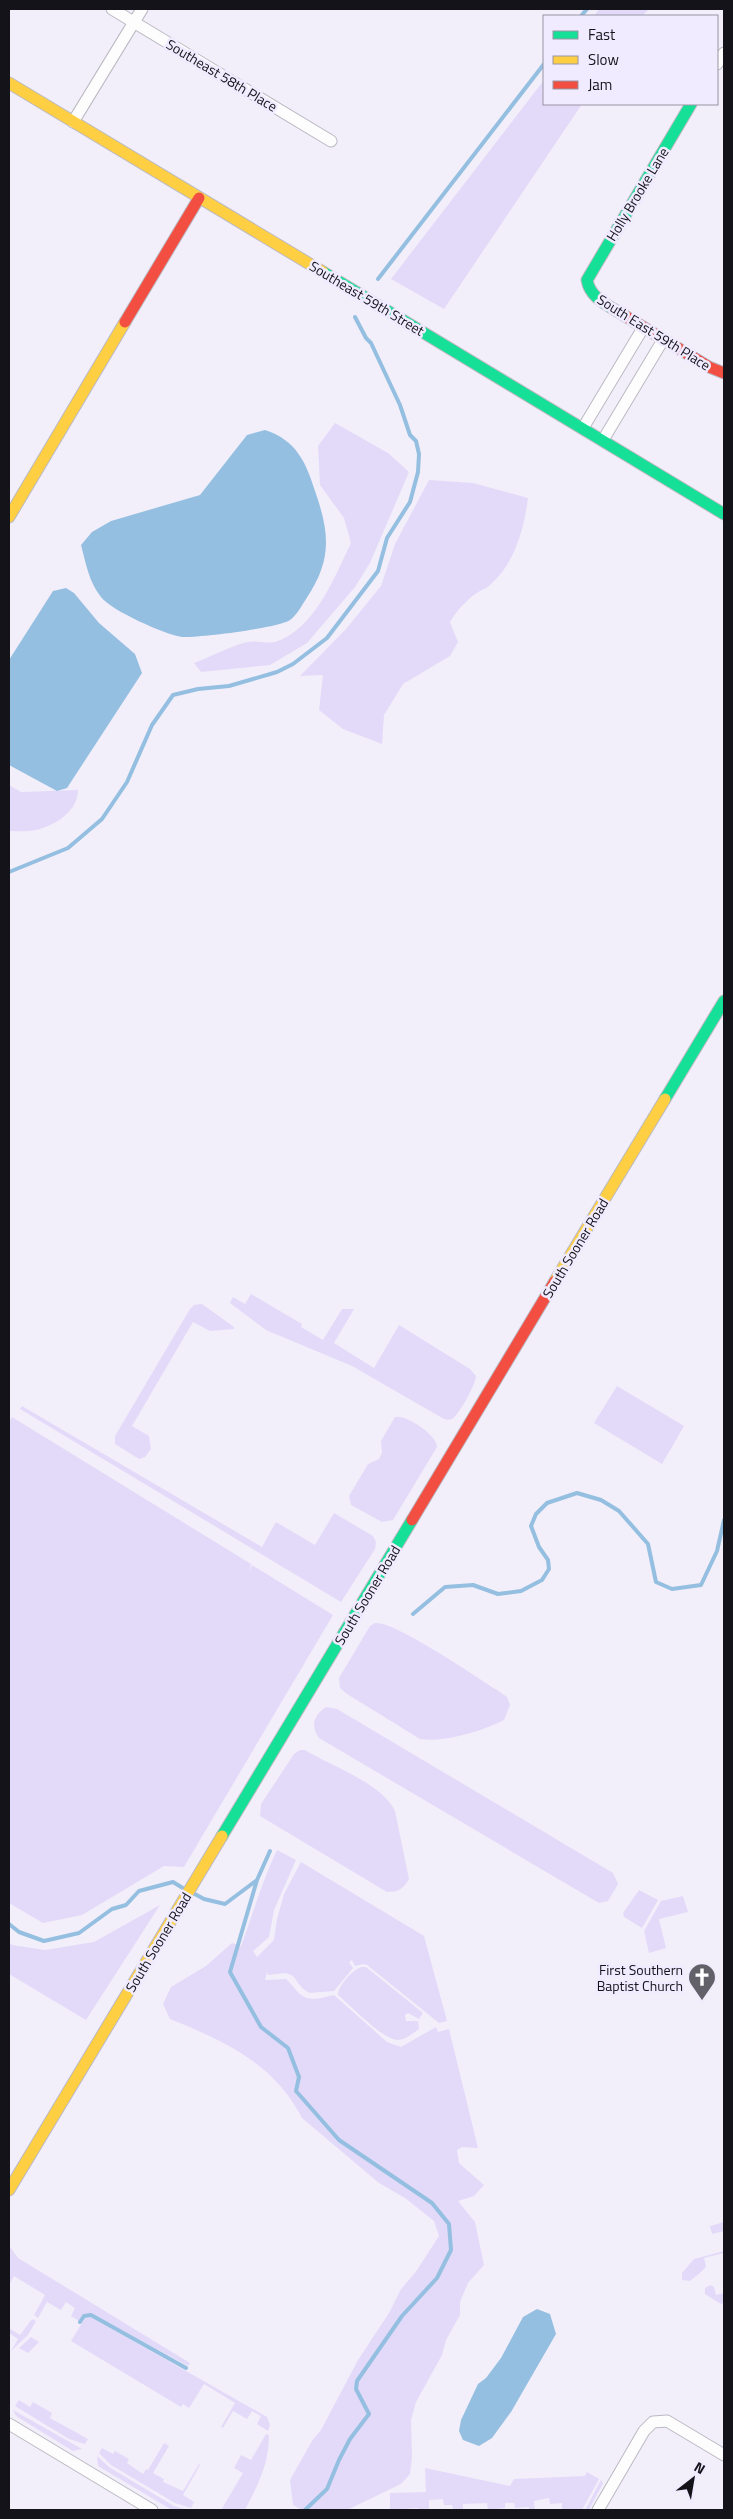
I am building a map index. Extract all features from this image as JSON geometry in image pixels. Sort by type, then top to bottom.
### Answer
[{"type":"main road","name":"Southeast 59th Street","points":[[9,83],[724,514]]},
{"type":"main road","name":"Holly Brooke Lane","points":[[588,286],[587,280],[591,272],[690,105]]},
{"type":"main road","points":[[9,517],[200,198]]},
{"type":"main road","name":"South East 59th Place","points":[[588,286],[596,298],[709,368],[724,373]]},
{"type":"main road","name":"South Sooner Road","points":[[9,2190],[724,1000]]},
{"type":"street","name":"Southeast 58th Place","points":[[112,9],[331,141]]},
{"type":"street","points":[[73,122],[142,9]]},
{"type":"street","points":[[583,428],[644,328]]},
{"type":"street","points":[[603,440],[664,340]]},
{"type":"street","points":[[598,2510],[644,2431],[651,2423],[658,2420],[668,2421],[724,2455]]},
{"type":"street","points":[[9,2424],[152,2510]]},
{"type":"shaded area","points":[[599,9],[649,9],[643,15],[595,15]]},
{"type":"shaded area","points":[[543,81],[543,105],[581,105],[444,309],[391,279]]},
{"type":"shaded area","points":[[335,423],[388,453],[409,472],[370,563],[355,587],[307,643],[270,665],[201,672],[194,663],[243,643],[275,642],[289,635],[301,626],[322,601],[351,543],[344,518],[320,485],[318,446]]},
{"type":"shaded area","points":[[429,480],[473,483],[528,498],[526,510],[517,545],[506,566],[488,587],[463,605],[450,622],[458,642],[450,656],[403,684],[384,715],[382,744],[343,729],[319,710],[323,675],[300,676],[346,629],[381,586],[395,544]]},
{"type":"shaded area","points":[[9,785],[21,792],[78,790],[77,798],[70,811],[51,825],[36,830],[9,831]]},
{"type":"shaded area","points":[[251,1294],[302,1324],[301,1327],[323,1340],[342,1309],[354,1309],[334,1343],[374,1368],[399,1325],[470,1369],[476,1376],[473,1386],[463,1406],[455,1416],[448,1420],[444,1419],[352,1366],[266,1330],[230,1303],[233,1297],[245,1304]]},
{"type":"shaded area","points":[[202,1304],[234,1327],[234,1329],[210,1331],[193,1322],[132,1426],[149,1436],[151,1449],[145,1457],[139,1459],[115,1444],[115,1436],[190,1309],[194,1305]]},
{"type":"shaded area","points":[[617,1386],[684,1426],[662,1464],[594,1423]]},
{"type":"shaded area","points":[[22,1406],[262,1547],[276,1522],[315,1545],[334,1513],[373,1536],[376,1542],[375,1549],[341,1602],[20,1409]]},
{"type":"shaded area","points":[[12,1417],[251,1564],[249,1572],[252,1565],[333,1615],[184,1867],[164,1866],[82,1915],[43,1923],[9,1903],[9,1423]]},
{"type":"shaded area","points":[[395,1417],[413,1422],[427,1431],[436,1442],[437,1447],[393,1520],[382,1522],[351,1505],[349,1496],[368,1464],[379,1459],[382,1453],[381,1441]]},
{"type":"shaded area","points":[[375,1623],[400,1631],[417,1640],[507,1697],[510,1705],[504,1720],[451,1738],[420,1739],[347,1694],[340,1688],[339,1678],[370,1626]]},
{"type":"shaded area","points":[[326,1707],[337,1709],[613,1873],[618,1884],[608,1901],[599,1903],[319,1738],[314,1725],[316,1717]]},
{"type":"shaded area","points":[[300,1750],[305,1750],[355,1776],[380,1792],[389,1801],[395,1811],[409,1879],[400,1889],[387,1892],[260,1816],[261,1804],[294,1754]]},
{"type":"shaded area","points":[[277,1850],[296,1860],[274,1910],[269,1937],[253,1951],[257,1957],[274,1940],[277,1919],[284,1894],[301,1862],[424,1936],[447,2021],[439,2023],[367,1965],[355,1966],[352,1960],[349,1962],[353,1968],[334,1991],[309,1993],[302,1988],[293,1976],[286,1973],[268,1975],[267,1972],[265,1980],[286,1979],[300,1994],[308,1998],[317,1999],[334,1995],[387,2042],[401,2047],[436,2027],[438,2032],[449,2029],[478,2148],[462,2147],[457,2150],[459,2163],[484,2185],[474,2196],[458,2201],[475,2222],[484,2265],[468,2283],[460,2302],[460,2315],[446,2340],[442,2355],[416,2402],[411,2420],[412,2457],[410,2474],[401,2484],[347,2510],[302,2510],[293,2505],[290,2480],[312,2441],[321,2430],[358,2360],[389,2313],[401,2289],[415,2273],[439,2236],[434,2221],[405,2198],[379,2183],[302,2118],[291,2099],[262,2068],[228,2045],[170,2019],[163,2004],[171,1987],[206,1966],[232,1943],[241,1946]]},
{"type":"shaded area","points":[[639,1890],[658,1900],[642,1928],[624,1917],[623,1913]]},
{"type":"shaded area","points":[[683,1896],[688,1912],[659,1919],[666,1948],[649,1953],[644,1931],[661,1901]]},
{"type":"shaded area","points":[[160,1905],[86,2020],[9,1974],[9,1942],[12,1945],[45,1950],[94,1942]]},
{"type":"shaded area","points":[[361,1967],[366,1967],[423,2013],[419,2019],[408,2013],[405,2015],[406,2021],[418,2021],[419,2029],[403,2039],[392,2038],[367,2021],[338,1995],[340,1987],[346,1978]]},
{"type":"shaded area","points":[[724,2222],[724,2231],[712,2234],[710,2226]]},
{"type":"shaded area","points":[[10,2247],[18,2258],[190,2363],[188,2366],[92,2314],[83,2315],[79,2321],[71,2316],[75,2308],[66,2302],[61,2310],[47,2302],[38,2318],[34,2315],[45,2295],[14,2276],[9,2285]]},
{"type":"shaded area","points":[[724,2251],[724,2253],[704,2258],[706,2266],[703,2270],[690,2281],[682,2280],[682,2273],[694,2259]]},
{"type":"shaded area","points":[[710,2285],[714,2287],[716,2295],[724,2293],[724,2303],[721,2304],[705,2294],[705,2288]]},
{"type":"shaded area","points":[[91,2317],[267,2417],[270,2425],[268,2431],[257,2424],[261,2416],[252,2411],[247,2419],[233,2411],[223,2428],[221,2427],[235,2403],[204,2384],[189,2408],[183,2404],[181,2407],[71,2341],[85,2318]]},
{"type":"shaded area","points":[[32,2319],[36,2321],[28,2335],[11,2351],[18,2339],[9,2333],[9,2328],[20,2335]]},
{"type":"shaded area","points":[[31,2337],[39,2342],[28,2353],[19,2348]]},
{"type":"shaded area","points":[[19,2400],[30,2407],[33,2402],[52,2413],[50,2418],[88,2439],[85,2444],[69,2439],[15,2406]]},
{"type":"shaded area","points":[[13,2410],[82,2449],[73,2451],[16,2416]]},
{"type":"shaded area","points":[[266,2434],[269,2435],[269,2446],[265,2465],[245,2510],[221,2510],[243,2473],[234,2468],[241,2455],[251,2460]]},
{"type":"shaded area","points":[[164,2443],[169,2446],[153,2473],[164,2479],[163,2482],[183,2491],[200,2465],[183,2495],[194,2502],[191,2508],[175,2503],[111,2465],[99,2453],[102,2448],[113,2454],[115,2451],[129,2459],[127,2463],[143,2474],[146,2469],[148,2470]]},
{"type":"shaded area","points":[[97,2456],[109,2467],[174,2506],[188,2510],[172,2510],[98,2466]]},
{"type":"shaded area","points":[[425,2468],[510,2486],[514,2479],[585,2476],[587,2472],[599,2479],[582,2510],[562,2510],[562,2503],[550,2504],[549,2498],[534,2501],[535,2510],[529,2510],[529,2507],[515,2508],[514,2503],[505,2503],[505,2508],[488,2510],[487,2503],[463,2504],[463,2510],[453,2509],[452,2505],[444,2505],[443,2499],[429,2500],[429,2510],[419,2510],[418,2508],[390,2510],[390,2493],[426,2492]]},
{"type":"shaded area","points":[[601,2480],[603,2483],[589,2510],[585,2510]]},
{"type":"water","points":[[265,430],[285,440],[298,453],[312,480],[324,521],[326,546],[320,572],[295,615],[290,620],[271,626],[220,634],[182,637],[164,632],[139,621],[106,602],[97,591],[91,579],[81,545],[92,532],[111,521],[200,495],[247,435]]},
{"type":"water","points":[[66,588],[74,593],[99,623],[135,654],[142,673],[67,788],[57,791],[9,765],[9,660],[53,591]]},
{"type":"water","points":[[537,2309],[550,2314],[556,2334],[511,2412],[492,2438],[479,2446],[463,2440],[459,2431],[461,2420],[478,2384],[486,2378],[501,2358],[523,2317]]},
{"type":"waterway","points":[[582,15],[587,9]]},
{"type":"waterway","points":[[378,279],[543,65]]},
{"type":"waterway","points":[[9,872],[68,848],[102,819],[127,782],[152,725],[173,695],[198,689],[229,686],[277,672],[293,664],[327,638],[378,571],[387,538],[410,502],[418,472],[419,454],[416,441],[410,435],[400,405],[371,343],[366,338],[355,317]]},
{"type":"waterway","points":[[413,1614],[445,1587],[473,1585],[498,1594],[521,1591],[542,1580],[549,1569],[548,1560],[539,1547],[531,1526],[536,1514],[547,1503],[577,1493],[601,1500],[619,1511],[648,1544],[656,1582],[672,1589],[701,1585],[717,1551],[724,1520]]},
{"type":"waterway","points":[[270,1851],[257,1880],[230,1972],[261,2027],[288,2048],[299,2077],[296,2091],[339,2140],[432,2203],[449,2224],[451,2250],[437,2278],[402,2316],[357,2381],[356,2389],[369,2414],[350,2439],[327,2489],[305,2510]]},
{"type":"waterway","points":[[193,1893],[204,1899],[225,1904],[257,1880]]},
{"type":"waterway","points":[[9,1924],[19,1932],[44,1941],[79,1933],[112,1909],[126,1905],[139,1891],[173,1882],[186,1890]]},
{"type":"waterway","points":[[80,2322],[84,2316],[91,2315],[186,2368]]},
{"type":"traffic: fast","points":[[625,316],[596,297],[589,287],[587,280],[690,105]]},
{"type":"traffic: fast","points":[[323,272],[724,514]]},
{"type":"traffic: fast","points":[[665,1099],[724,1001]]},
{"type":"traffic: fast","points":[[222,1836],[412,1520]]},
{"type":"traffic: slow","points":[[9,83],[323,272]]},
{"type":"traffic: slow","points":[[9,517],[125,322]]},
{"type":"traffic: slow","points":[[555,1281],[665,1099]]},
{"type":"traffic: slow","points":[[9,2190],[222,1836]]},
{"type":"traffic: jam","points":[[125,322],[199,198]]},
{"type":"traffic: jam","points":[[625,316],[709,367],[724,373]]},
{"type":"traffic: jam","points":[[412,1520],[555,1281]]},
{"type":"place","name":"First Southern Baptist Church","points":[[702,2001]]}]
